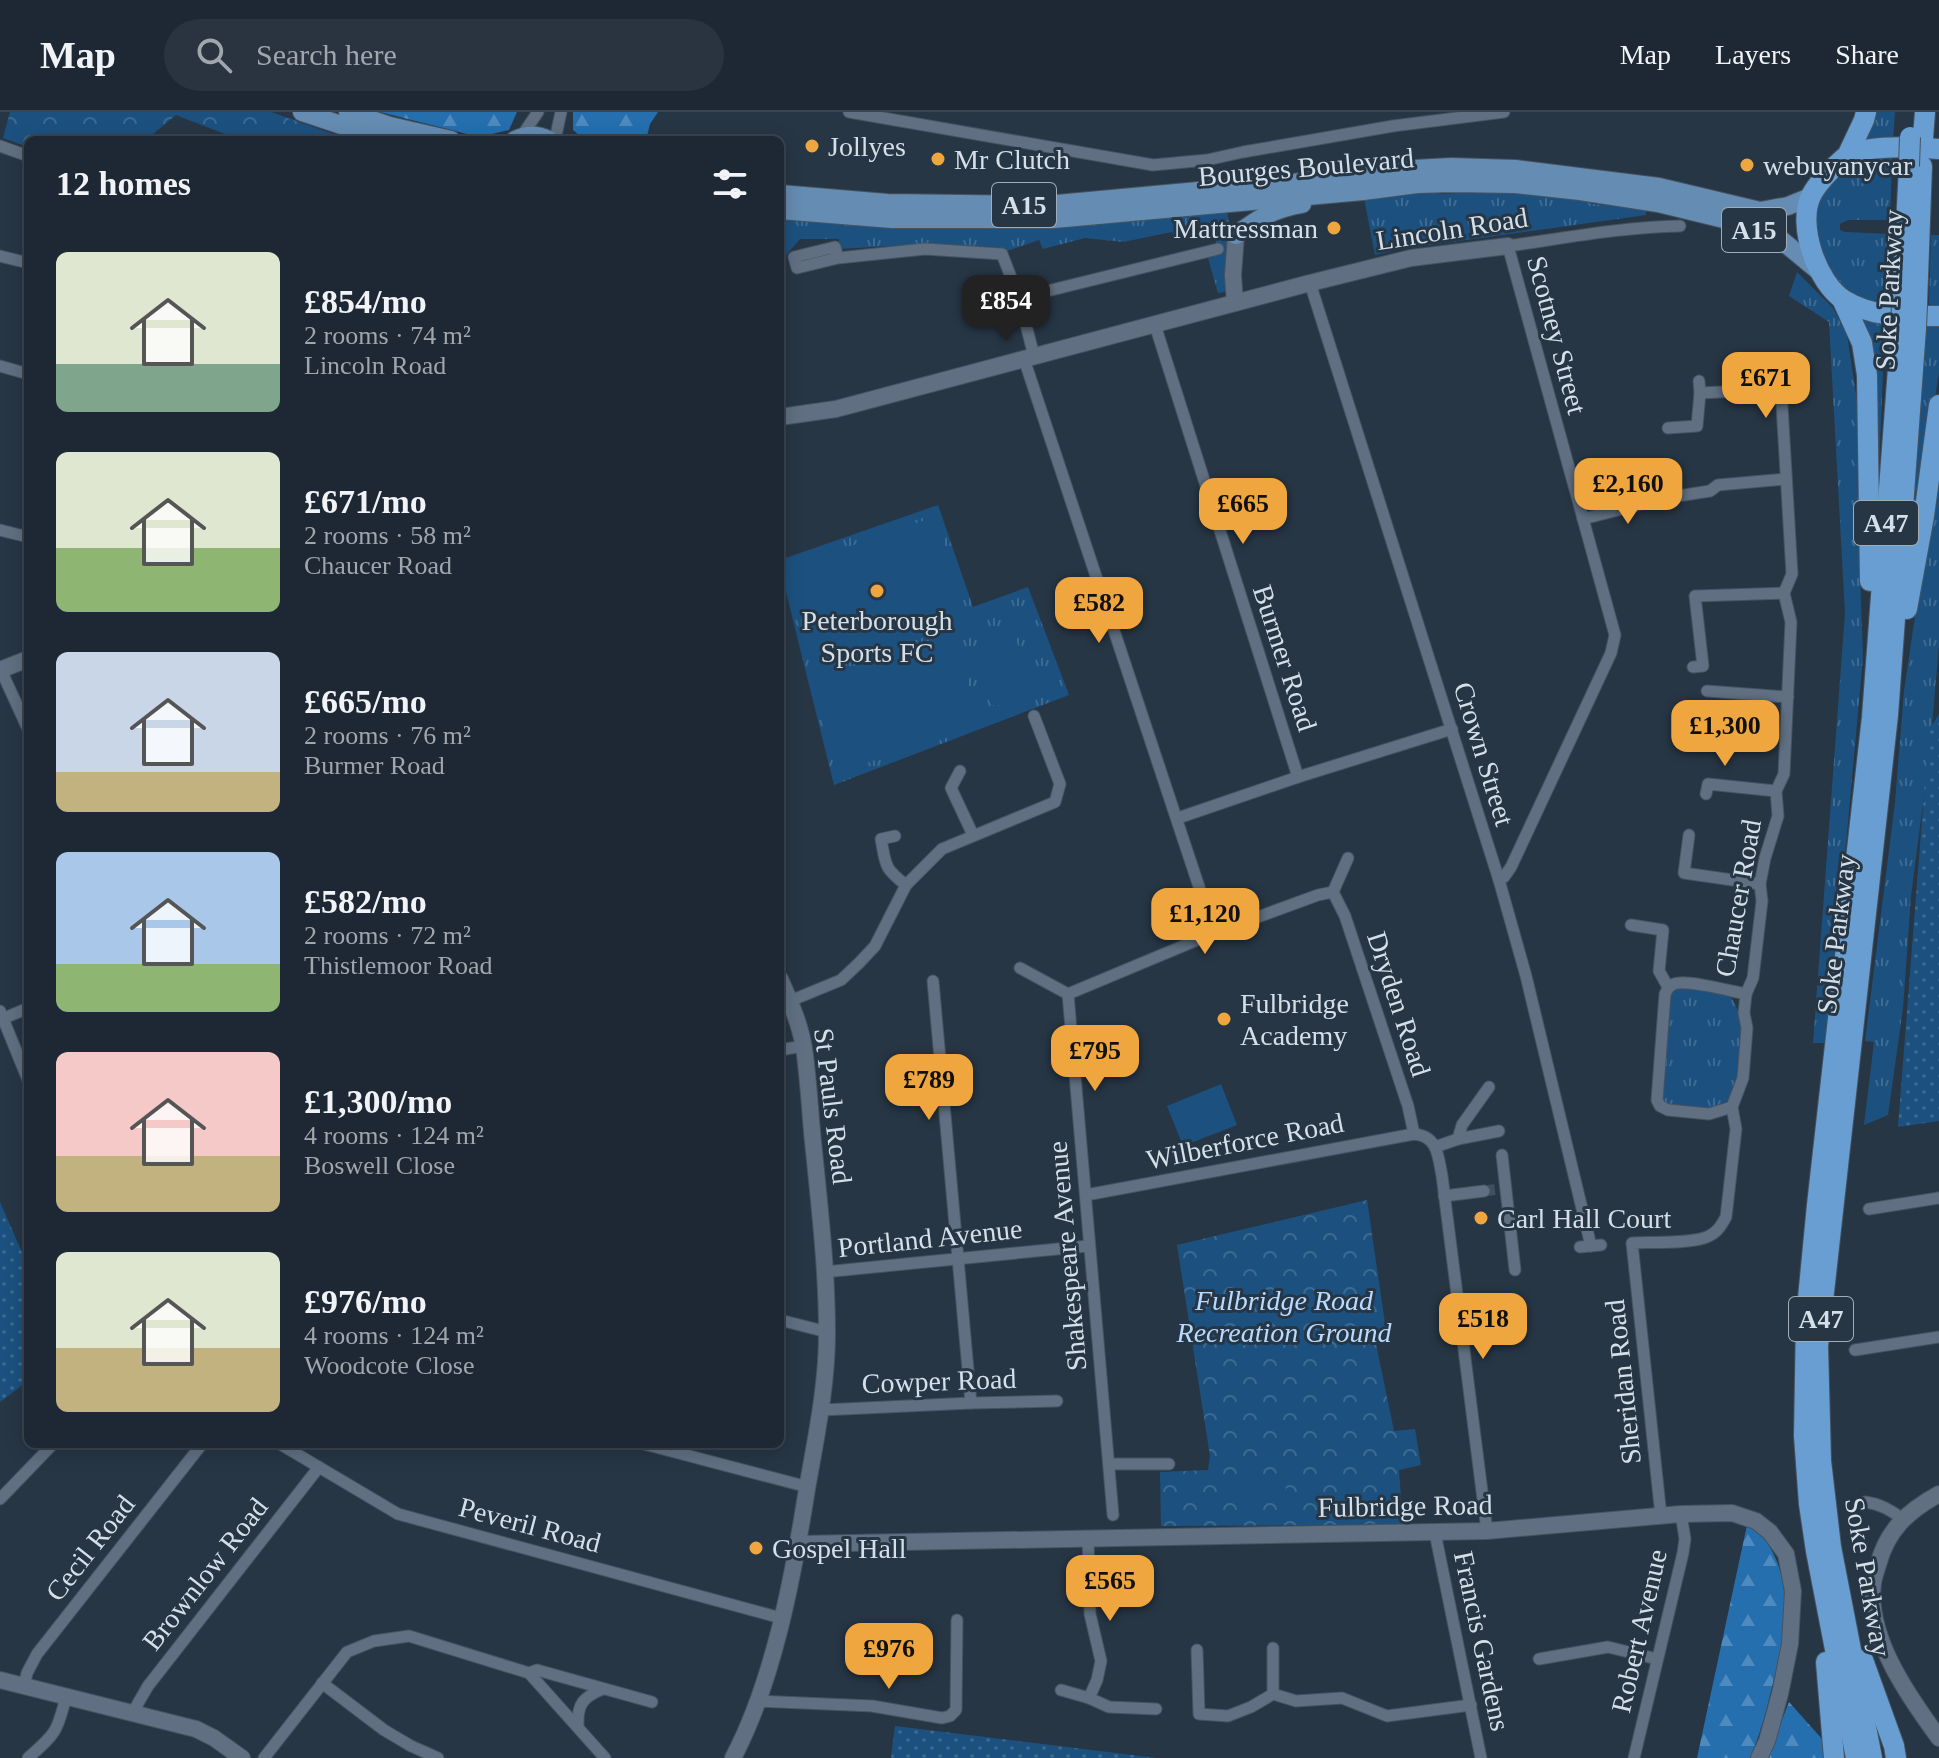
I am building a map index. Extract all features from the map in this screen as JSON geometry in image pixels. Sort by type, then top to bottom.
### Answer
[{"type":"highway","points":[[1866,112],[1847,156],[1810,197],[1807,238],[1820,272],[1842,299],[1875,314],[1939,316]]},
{"type":"highway","name":"Soke Parkway","points":[[1911,112],[1924,141]]},
{"type":"highway","name":"Soke Parkway","points":[[1872,1758],[1831,1547],[1821,1461],[1818,1346],[1880,716],[1910,304],[1916,166],[1924,141],[1925,112]]},
{"type":"highway","points":[[1847,156],[1873,148],[1924,141]]},
{"type":"highway","name":"A47","points":[[1842,299],[1862,343],[1867,375],[1880,716]]},
{"type":"highway","name":"A47","points":[[1880,716],[1924,516],[1939,405]]},
{"type":"highway","name":"Soke Parkway","points":[[1856,1758],[1809,1504],[1804,1436],[1806,1319],[1880,716]]},
{"type":"highway","name":"A47","points":[[1816,1551],[1834,1758]]},
{"type":"highway","name":"A47","points":[[1840,1596],[1896,1758]]},
{"type":"main road","points":[[302,112],[374,136]]},
{"type":"main road","points":[[348,112],[434,136]]},
{"type":"main road","name":"Bourges Boulevard","points":[[784,194],[887,203],[1046,205],[1231,188],[1515,169],[1659,187],[1760,211],[1788,206],[1810,197]]},
{"type":"main road","name":"Bourges Boulevard","points":[[1452,175],[1658,203],[1724,219],[1780,239],[1820,272]]},
{"type":"main road","name":"Bourges Boulevard","points":[[784,210],[892,219],[1054,219],[1363,191],[1416,177]]},
{"type":"main road","points":[[1236,235],[1245,205],[1267,186]]},
{"type":"main road","points":[[1236,235],[1263,216],[1288,207],[1363,191]]},
{"type":"street","points":[[520,136],[538,112]]},
{"type":"street","points":[[556,136],[561,112]]},
{"type":"street","points":[[849,112],[1153,165],[1207,160],[1393,126],[1504,112]]},
{"type":"street","points":[[0,146],[24,155]]},
{"type":"street","name":"Lincoln Road","points":[[784,416],[836,409],[1411,258],[1649,226],[1680,226]]},
{"type":"street","points":[[1235,303],[1233,275],[1236,235]]},
{"type":"street","name":"Scotney Street","points":[[1499,880],[1511,867],[1611,653],[1615,635],[1508,246]]},
{"type":"street","points":[[838,258],[925,249],[1002,254],[1019,298],[1029,357],[1130,682],[1210,920]]},
{"type":"street","points":[[1019,298],[1218,249]]},
{"type":"street","points":[[0,256],[24,262]]},
{"type":"street","name":"Crown Street","points":[[1310,283],[1499,880],[1526,976],[1590,1246]]},
{"type":"street","name":"Burmer Road","points":[[1155,325],[1298,777]]},
{"type":"street","points":[[0,366],[24,373]]},
{"type":"street","name":"Chaucer Road","points":[[1632,1243],[1709,1237],[1720,1228],[1726,1217],[1736,1129],[1732,1107],[1743,1078],[1747,1028],[1744,1013],[1746,994],[1755,967],[1762,901],[1760,884],[1778,816],[1776,791],[1784,774],[1791,622],[1784,593],[1792,574],[1780,372]]},
{"type":"street","points":[[1668,428],[1697,426],[1700,387],[1781,389]]},
{"type":"street","points":[[1583,519],[1665,498],[1710,491],[1718,485],[1786,479]]},
{"type":"street","points":[[0,530],[24,536]]},
{"type":"street","points":[[1693,667],[1703,666],[1695,596],[1784,593]]},
{"type":"street","points":[[24,661],[0,670],[24,721]]},
{"type":"street","points":[[1715,688],[1788,697]]},
{"type":"street","points":[[790,1001],[841,980],[859,963],[875,946],[906,885],[942,849],[1055,802],[1060,784],[1034,716]]},
{"type":"street","points":[[1178,818],[1452,729]]},
{"type":"street","points":[[960,771],[951,788],[973,835]]},
{"type":"street","points":[[1703,787],[1776,791]]},
{"type":"street","points":[[1689,835],[1684,873],[1760,884]]},
{"type":"street","points":[[895,836],[881,839],[884,856],[888,871],[906,885]]},
{"type":"street","points":[[1020,968],[1068,994],[1214,933],[1333,892],[1348,858]]},
{"type":"street","name":"Dryden Road","points":[[1333,892],[1345,916],[1408,1106],[1414,1134]]},
{"type":"street","points":[[1631,925],[1663,930],[1659,971],[1668,987]]},
{"type":"street","points":[[933,981],[971,1403]]},
{"type":"street","points":[[1732,1107],[1709,1114],[1668,1110],[1660,1106],[1657,1100],[1665,994],[1668,987],[1676,983],[1746,994]]},
{"type":"street","name":"St Pauls Road","points":[[733,1758],[759,1701],[781,1618],[799,1544],[822,1410],[827,1332],[824,1272],[803,1046],[784,988]]},
{"type":"street","name":"Shakespeare Avenue","points":[[1068,994],[1113,1515]]},
{"type":"street","points":[[24,1009],[1,1017],[24,1071]]},
{"type":"street","points":[[784,1049],[803,1046]]},
{"type":"street","points":[[1458,1139],[1462,1125],[1489,1087]]},
{"type":"street","points":[[1435,1147],[1499,1131]]},
{"type":"street","points":[[1414,1134],[1427,1137],[1435,1147],[1487,1531]]},
{"type":"street","name":"Wilberforce Road","points":[[1086,1195],[1414,1134]]},
{"type":"street","points":[[1502,1155],[1503,1189],[1515,1270]]},
{"type":"street","points":[[1444,1196],[1484,1191]]},
{"type":"street","points":[[1869,1209],[1939,1198]]},
{"type":"street","name":"Sheridan Road","points":[[1632,1243],[1661,1516]]},
{"type":"street","name":"Portland Avenue","points":[[824,1272],[1088,1246]]},
{"type":"street","points":[[784,1321],[827,1332]]},
{"type":"street","points":[[1855,1350],[1939,1337]]},
{"type":"street","name":"Cowper Road","points":[[822,1410],[1057,1401]]},
{"type":"street","points":[[0,1499],[49,1448]]},
{"type":"street","name":"Cecil Road","points":[[24,1686],[37,1654],[199,1448]]},
{"type":"street","name":"Peveril Road","points":[[287,1448],[398,1514],[781,1618]]},
{"type":"street","points":[[659,1448],[808,1487]]},
{"type":"street","points":[[1109,1464],[1169,1464]]},
{"type":"street","name":"Brownlow Road","points":[[134,1714],[148,1686],[319,1467]]},
{"type":"street","points":[[1939,1494],[1915,1507],[1891,1534],[1881,1553],[1873,1583],[1873,1607],[1880,1635],[1894,1668],[1939,1738]]},
{"type":"street","points":[[1865,1502],[1886,1507],[1903,1519]]},
{"type":"street","name":"Fulbridge Road","points":[[799,1544],[1435,1533],[1681,1514],[1732,1513],[1756,1521],[1770,1532],[1786,1554],[1793,1591],[1790,1644],[1780,1694],[1759,1758]]},
{"type":"street","name":"Robert Avenue","points":[[1634,1758],[1683,1553],[1685,1539],[1681,1514]]},
{"type":"street","name":"Francis Gardens","points":[[1435,1533],[1481,1758]]},
{"type":"street","points":[[1088,1538],[1090,1614],[1101,1661],[1089,1698]]},
{"type":"street","points":[[759,1701],[872,1706],[942,1718],[950,1716],[956,1710],[957,1620]]},
{"type":"street","points":[[264,1758],[347,1652],[374,1641],[409,1636],[529,1673],[605,1758]]},
{"type":"street","points":[[1539,1659],[1608,1647],[1657,1659]]},
{"type":"street","points":[[1273,1648],[1273,1694]]},
{"type":"street","points":[[1197,1650],[1199,1714],[1228,1716],[1273,1694],[1296,1701],[1342,1698],[1387,1716],[1471,1705]]},
{"type":"street","points":[[529,1673],[537,1670],[652,1702]]},
{"type":"street","points":[[0,1680],[196,1729],[225,1753],[242,1758]]},
{"type":"street","points":[[322,1683],[384,1730],[438,1758]]},
{"type":"street","points":[[578,1726],[578,1709],[582,1701],[603,1689]]},
{"type":"street","points":[[1061,1690],[1109,1707],[1156,1709]]},
{"type":"street","points":[[28,1758],[53,1736],[66,1697]]},
{"type":"green space","points":[[10,112],[271,112],[339,136],[230,136],[176,115],[152,136],[24,136],[24,146],[3,138]]},
{"type":"green space","points":[[380,112],[517,112],[509,130],[475,136]]},
{"type":"green space","points":[[573,112],[658,112],[647,136],[580,136],[573,130]]},
{"type":"green space","points":[[1871,112],[1895,112],[1893,139],[1864,141]]},
{"type":"green space","points":[[1877,157],[1892,158],[1890,220],[1848,220],[1840,224],[1840,230],[1889,234],[1886,303],[1859,297],[1838,280],[1821,254],[1813,223],[1824,191],[1836,177],[1855,163]]},
{"type":"green space","points":[[1414,190],[1442,194],[1499,191],[1567,196],[1594,204],[1646,208],[1646,215],[1375,255],[1364,198]]},
{"type":"green space","points":[[1227,211],[1232,242],[1230,291],[1218,293],[1208,258],[1219,255],[1214,233],[1175,239],[1172,232],[1123,242],[1085,238],[1043,249],[1039,240],[1007,251],[997,247],[925,244],[839,249],[839,239],[800,239],[784,258],[784,217]]},
{"type":"green space","points":[[1931,235],[1939,235],[1939,306],[1929,305]]},
{"type":"green space","points":[[1797,272],[1833,308],[1847,335],[1857,401],[1863,657],[1825,1043],[1813,1043],[1845,613],[1829,322],[1789,296]]},
{"type":"green space","points":[[1854,314],[1885,322],[1878,494]]},
{"type":"green space","points":[[1924,324],[1939,324],[1939,372],[1910,556]]},
{"type":"green space","points":[[1939,454],[1939,644],[1930,749],[1911,896],[1903,1008],[1888,1115],[1864,1125],[1874,1042],[1865,1041],[1895,803],[1904,691]]},
{"type":"green space","points":[[938,505],[973,607],[1028,587],[1069,695],[834,785],[784,584],[784,559]]},
{"type":"green space","name":"Peterborough Sports FC","points":[[934,517],[967,613],[821,664],[788,568]]},
{"type":"green space","points":[[950,634],[980,725],[840,772],[809,681]]},
{"type":"green space","points":[[1015,637],[1035,693],[994,707],[975,651]]},
{"type":"green space","points":[[1939,714],[1939,1121],[1898,1127],[1929,730]]},
{"type":"green space","points":[[1679,987],[1730,995],[1743,1028],[1732,1095],[1727,1102],[1709,1109],[1682,1108],[1661,1101],[1670,999]]},
{"type":"green space","points":[[1221,1084],[1237,1125],[1183,1146],[1167,1106]]},
{"type":"green space","name":"Fulbridge Road Recreation Ground","points":[[1367,1200],[1387,1337],[1375,1339],[1394,1431],[1415,1429],[1421,1465],[1399,1470],[1407,1525],[1161,1526],[1160,1472],[1208,1470],[1210,1456],[1177,1245]]},
{"type":"green space","points":[[0,1202],[24,1257],[24,1384],[0,1402]]},
{"type":"green space","points":[[1285,1473],[1286,1499],[1243,1501],[1242,1475]]},
{"type":"green space","points":[[1747,1525],[1766,1541],[1781,1575],[1785,1612],[1776,1669],[1750,1758],[1697,1758]]},
{"type":"green space","points":[[1789,1702],[1830,1748],[1829,1758],[1767,1758]]},
{"type":"green space","points":[[895,1726],[1157,1758],[891,1758]]},
{"type":"tunnel","points":[[1484,1191],[1500,1189]]},
{"type":"place","name":"Jollyes","points":[[812,146]]},
{"type":"place","name":"Mr Clutch","points":[[938,159]]},
{"type":"place","name":"webuyanycar","points":[[1747,165]]},
{"type":"place","name":"Mattressman","points":[[1334,228]]},
{"type":"place","name":"Peterborough Sports FC","points":[[877,591]]},
{"type":"place","name":"Fulbridge Academy","points":[[1224,1019]]},
{"type":"place","name":"Carl Hall Court","points":[[1481,1218]]},
{"type":"place","name":"Gospel Hall","points":[[756,1548]]}]
